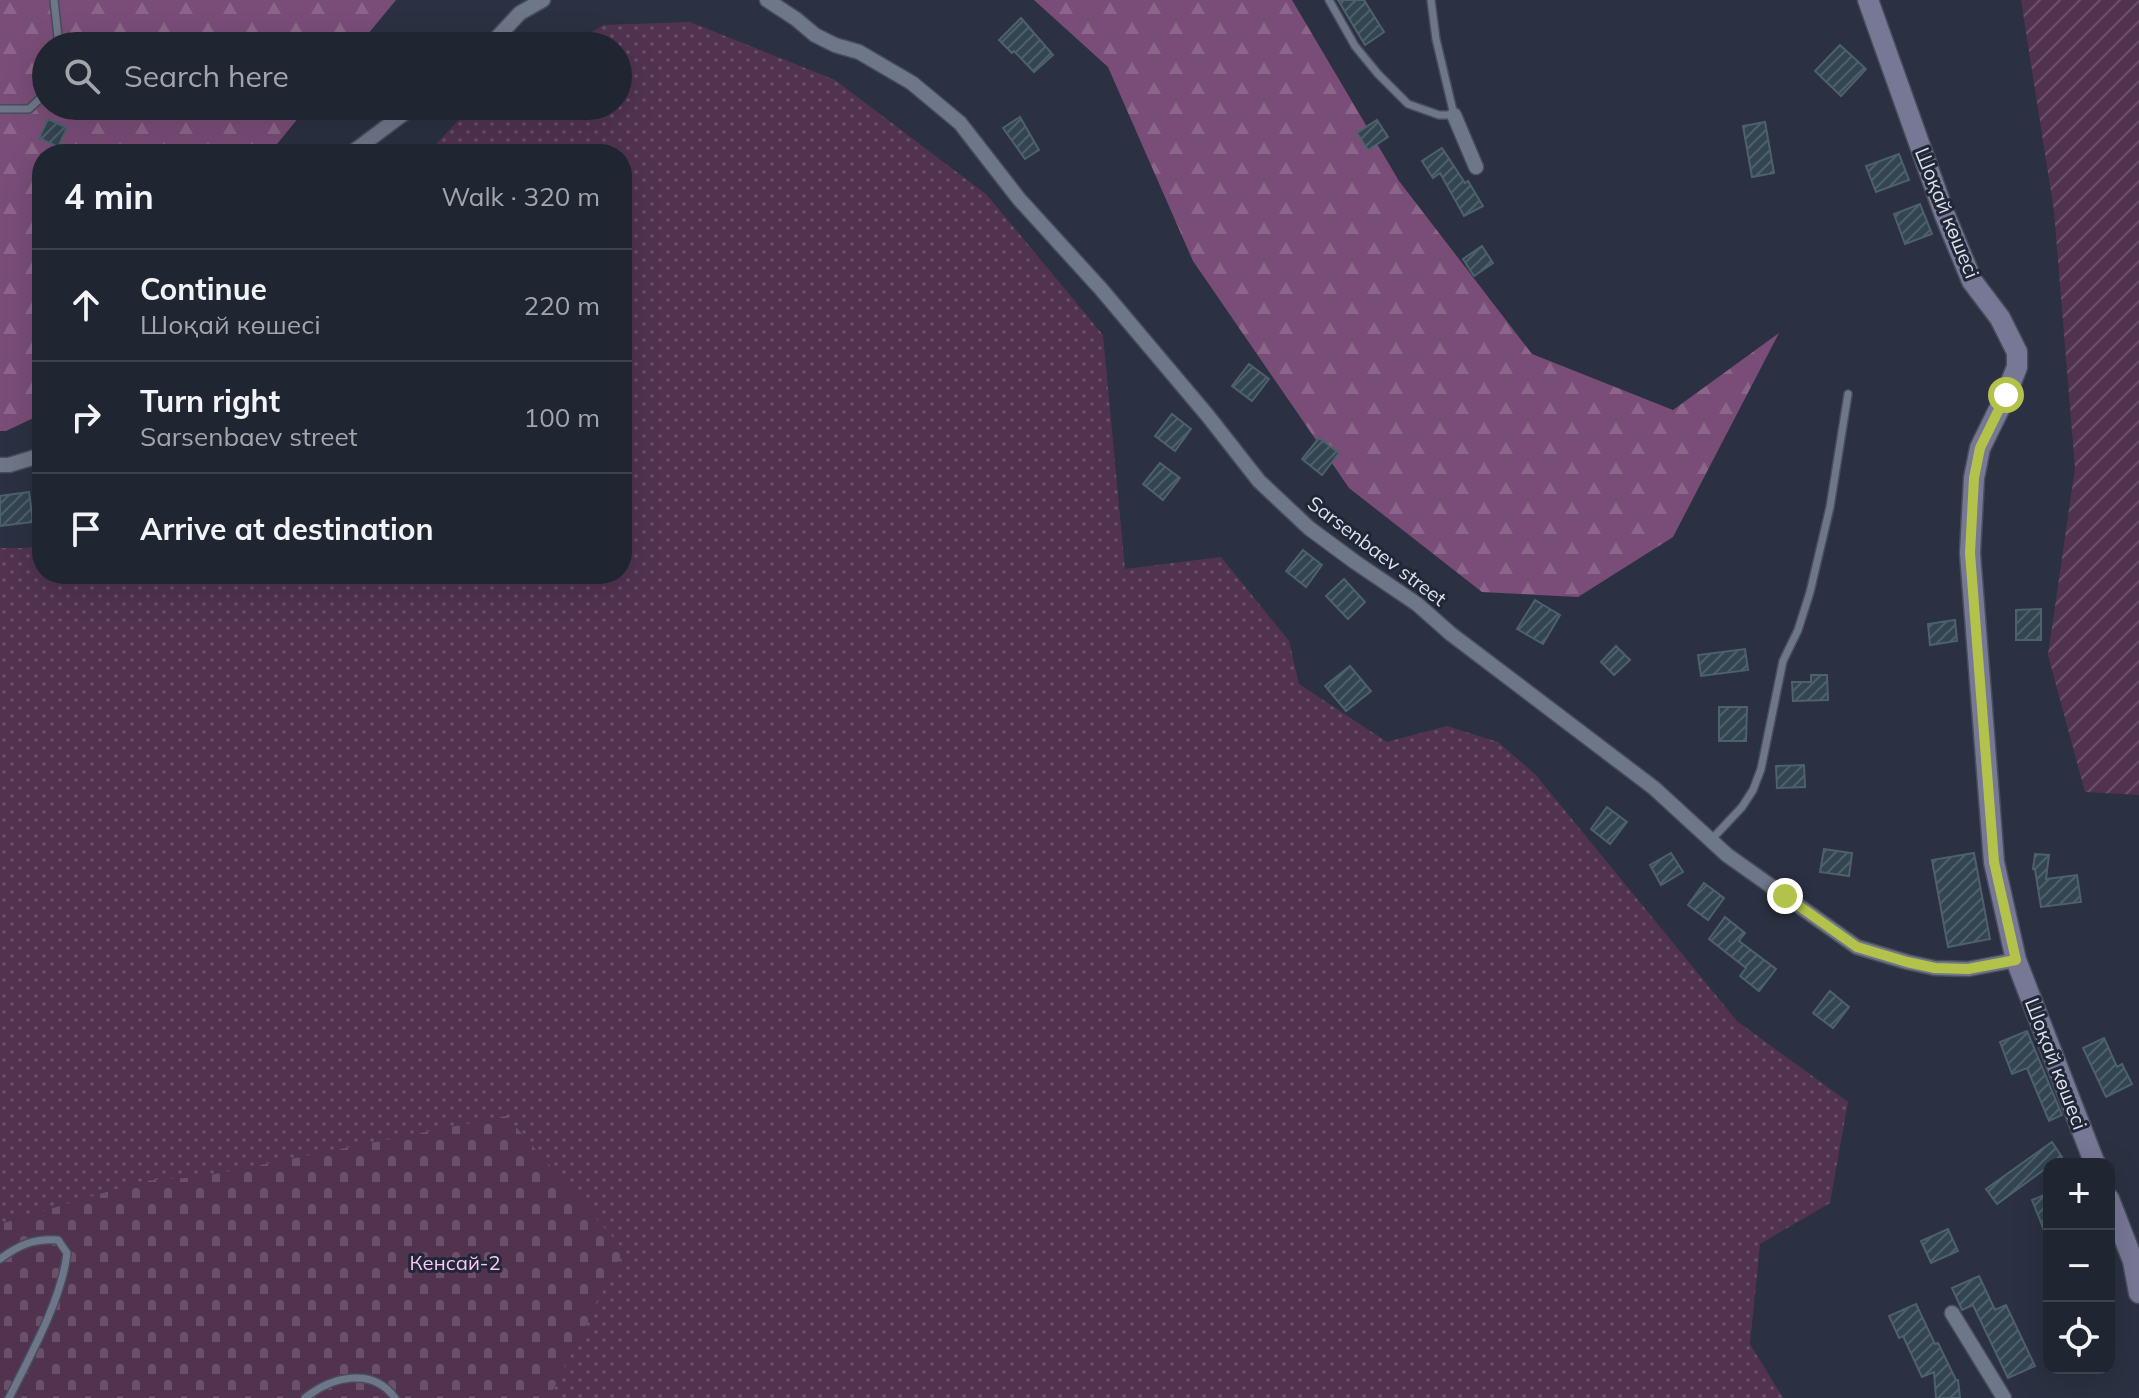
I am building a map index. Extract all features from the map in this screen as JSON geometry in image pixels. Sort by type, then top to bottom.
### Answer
[{"type":"street","points":[[502,32],[520,13],[543,0]]},
{"type":"street","name":"Sarsenbaev street","points":[[767,0],[815,35],[859,52],[912,83],[960,123],[1019,199],[1101,289],[1259,481],[1309,528],[1417,604],[1463,643],[1654,788],[1727,855],[1857,947],[1935,968],[1968,969],[2016,960]]},
{"type":"street","name":"Шоқай көшесі","points":[[1870,2],[1944,213],[1972,281],[2000,318],[2017,352],[2017,367],[1980,448],[1974,478],[1970,553],[1994,862],[2016,960],[2093,1158]]},
{"type":"street","points":[[1454,115],[1476,167]]},
{"type":"street","points":[[363,144],[395,120]]},
{"type":"street","points":[[0,465],[32,458]]},
{"type":"street","points":[[2115,1214],[2133,1261],[2139,1293]]},
{"type":"street","points":[[1952,1313],[2004,1398]]},
{"type":"lane","points":[[54,0],[57,32]]},
{"type":"lane","points":[[1329,0],[1355,46],[1408,104],[1439,115],[1454,115],[1436,39],[1431,0]]},
{"type":"lane","points":[[0,109],[29,109],[32,106]]},
{"type":"lane","points":[[1711,840],[1742,807],[1761,769],[1783,661],[1798,630],[1810,592],[1830,507],[1848,394]]},
{"type":"lane","points":[[0,1259],[19,1245],[43,1239],[58,1240],[67,1253],[65,1276],[55,1302],[9,1398]]},
{"type":"lane","points":[[305,1398],[318,1387],[343,1378],[362,1377],[379,1383],[395,1398]]},
{"type":"green space","points":[[0,0],[396,0],[370,32],[32,32],[32,120],[297,120],[277,144],[32,144],[32,419],[0,431]]},
{"type":"green space","points":[[1034,0],[1292,0],[1399,181],[1532,354],[1673,410],[1779,333],[1673,537],[1578,597],[1482,592],[1349,488],[1193,261],[1108,67]]},
{"type":"green space","points":[[2021,0],[2139,0],[2139,795],[2085,792],[2048,655],[2075,468],[2054,211]]},
{"type":"green space","points":[[690,22],[835,80],[987,195],[1103,335],[1125,569],[1221,557],[1289,641],[1299,684],[1387,742],[1447,726],[1498,742],[1535,774],[1737,1021],[1848,1102],[1830,1203],[1760,1244],[1750,1344],[1783,1398],[0,1398],[0,1322],[142,1182],[0,1224],[0,548],[32,547],[32,584],[632,584],[632,144],[436,144],[458,120],[632,120],[632,32],[592,32],[603,25]]},
{"type":"green space","name":"Кенсай-2","points":[[506,1116],[624,1250],[549,1398],[0,1398],[0,1224],[143,1181],[200,1177]]},
{"type":"building","points":[[1338,0],[1364,0],[1384,32],[1365,45]]},
{"type":"building","points":[[1021,18],[1053,55],[1034,72],[999,40]]},
{"type":"building","points":[[1840,45],[1866,69],[1841,96],[1815,71]]},
{"type":"building","points":[[1020,117],[1039,150],[1025,159],[1003,128]]},
{"type":"building","points":[[48,120],[67,128],[59,144],[39,138]]},
{"type":"building","points":[[1377,120],[1388,137],[1368,150],[1357,133]]},
{"type":"building","points":[[1765,122],[1774,173],[1752,177],[1743,126]]},
{"type":"building","points":[[1442,148],[1483,206],[1464,216],[1440,173],[1433,178],[1422,161]]},
{"type":"building","points":[[1899,154],[1909,180],[1876,192],[1866,166]]},
{"type":"building","points":[[1920,204],[1932,234],[1905,244],[1894,214]]},
{"type":"building","points":[[1482,246],[1493,263],[1474,276],[1463,259]]},
{"type":"building","points":[[1249,364],[1269,379],[1252,401],[1232,386]]},
{"type":"building","points":[[1172,414],[1191,429],[1175,451],[1155,436]]},
{"type":"building","points":[[1319,438],[1339,453],[1322,475],[1302,459]]},
{"type":"building","points":[[1160,463],[1180,478],[1163,500],[1143,484]]},
{"type":"building","points":[[29,492],[32,522],[0,526],[0,496]]},
{"type":"building","points":[[1303,550],[1322,565],[1306,587],[1286,571]]},
{"type":"building","points":[[1344,579],[1365,602],[1348,619],[1326,596]]},
{"type":"building","points":[[1535,600],[1560,615],[1543,644],[1517,629]]},
{"type":"building","points":[[2041,609],[2041,640],[2016,640],[2016,610]]},
{"type":"building","points":[[1955,620],[1957,641],[1930,645],[1928,624]]},
{"type":"building","points":[[1616,646],[1630,660],[1614,675],[1601,662]]},
{"type":"building","points":[[1745,649],[1748,670],[1701,676],[1698,655]]},
{"type":"building","points":[[1350,666],[1371,691],[1346,711],[1325,686]]},
{"type":"building","points":[[1811,675],[1827,675],[1828,700],[1793,701],[1792,682],[1811,682]]},
{"type":"building","points":[[1719,707],[1747,707],[1746,741],[1719,741]]},
{"type":"building","points":[[1804,765],[1805,787],[1777,788],[1776,766]]},
{"type":"building","points":[[1607,807],[1627,822],[1610,844],[1591,829]]},
{"type":"building","points":[[1824,849],[1852,853],[1849,876],[1820,872]]},
{"type":"building","points":[[1671,853],[1683,872],[1661,885],[1650,865]]},
{"type":"building","points":[[1974,853],[1990,939],[1948,947],[1932,860]]},
{"type":"building","points":[[2035,854],[2049,855],[2046,879],[2077,875],[2081,902],[2041,907],[2033,869]]},
{"type":"building","points":[[1704,883],[1724,898],[1708,920],[1688,905]]},
{"type":"building","points":[[1725,917],[1745,933],[1739,941],[1776,969],[1759,991],[1740,976],[1746,968],[1709,939]]},
{"type":"building","points":[[1830,991],[1849,1007],[1833,1028],[1813,1013]]},
{"type":"building","points":[[2027,1031],[2062,1115],[2049,1121],[2027,1068],[2012,1074],[2000,1042]]},
{"type":"building","points":[[2104,1038],[2117,1067],[2122,1064],[2132,1084],[2106,1097],[2083,1048]]},
{"type":"building","points":[[2052,1142],[2062,1157],[2043,1158],[2043,1170],[1997,1204],[1986,1189]]},
{"type":"building","points":[[2043,1195],[2043,1228],[2032,1200]]},
{"type":"building","points":[[1948,1229],[1958,1251],[1931,1263],[1921,1241]]},
{"type":"building","points":[[1979,1276],[1995,1310],[2006,1305],[2035,1366],[2008,1378],[1973,1305],[1962,1310],[1952,1288]]},
{"type":"building","points":[[1916,1304],[1935,1344],[1938,1343],[1958,1380],[1960,1398],[1936,1398],[1934,1372],[1922,1377],[1903,1336],[1899,1338],[1889,1316]]},
{"type":"route","points":[[1785,896],[1857,947],[1907,962],[1935,968],[1968,969],[2016,960],[1994,862],[1970,553],[1974,478],[1980,448],[2006,395]]}]
